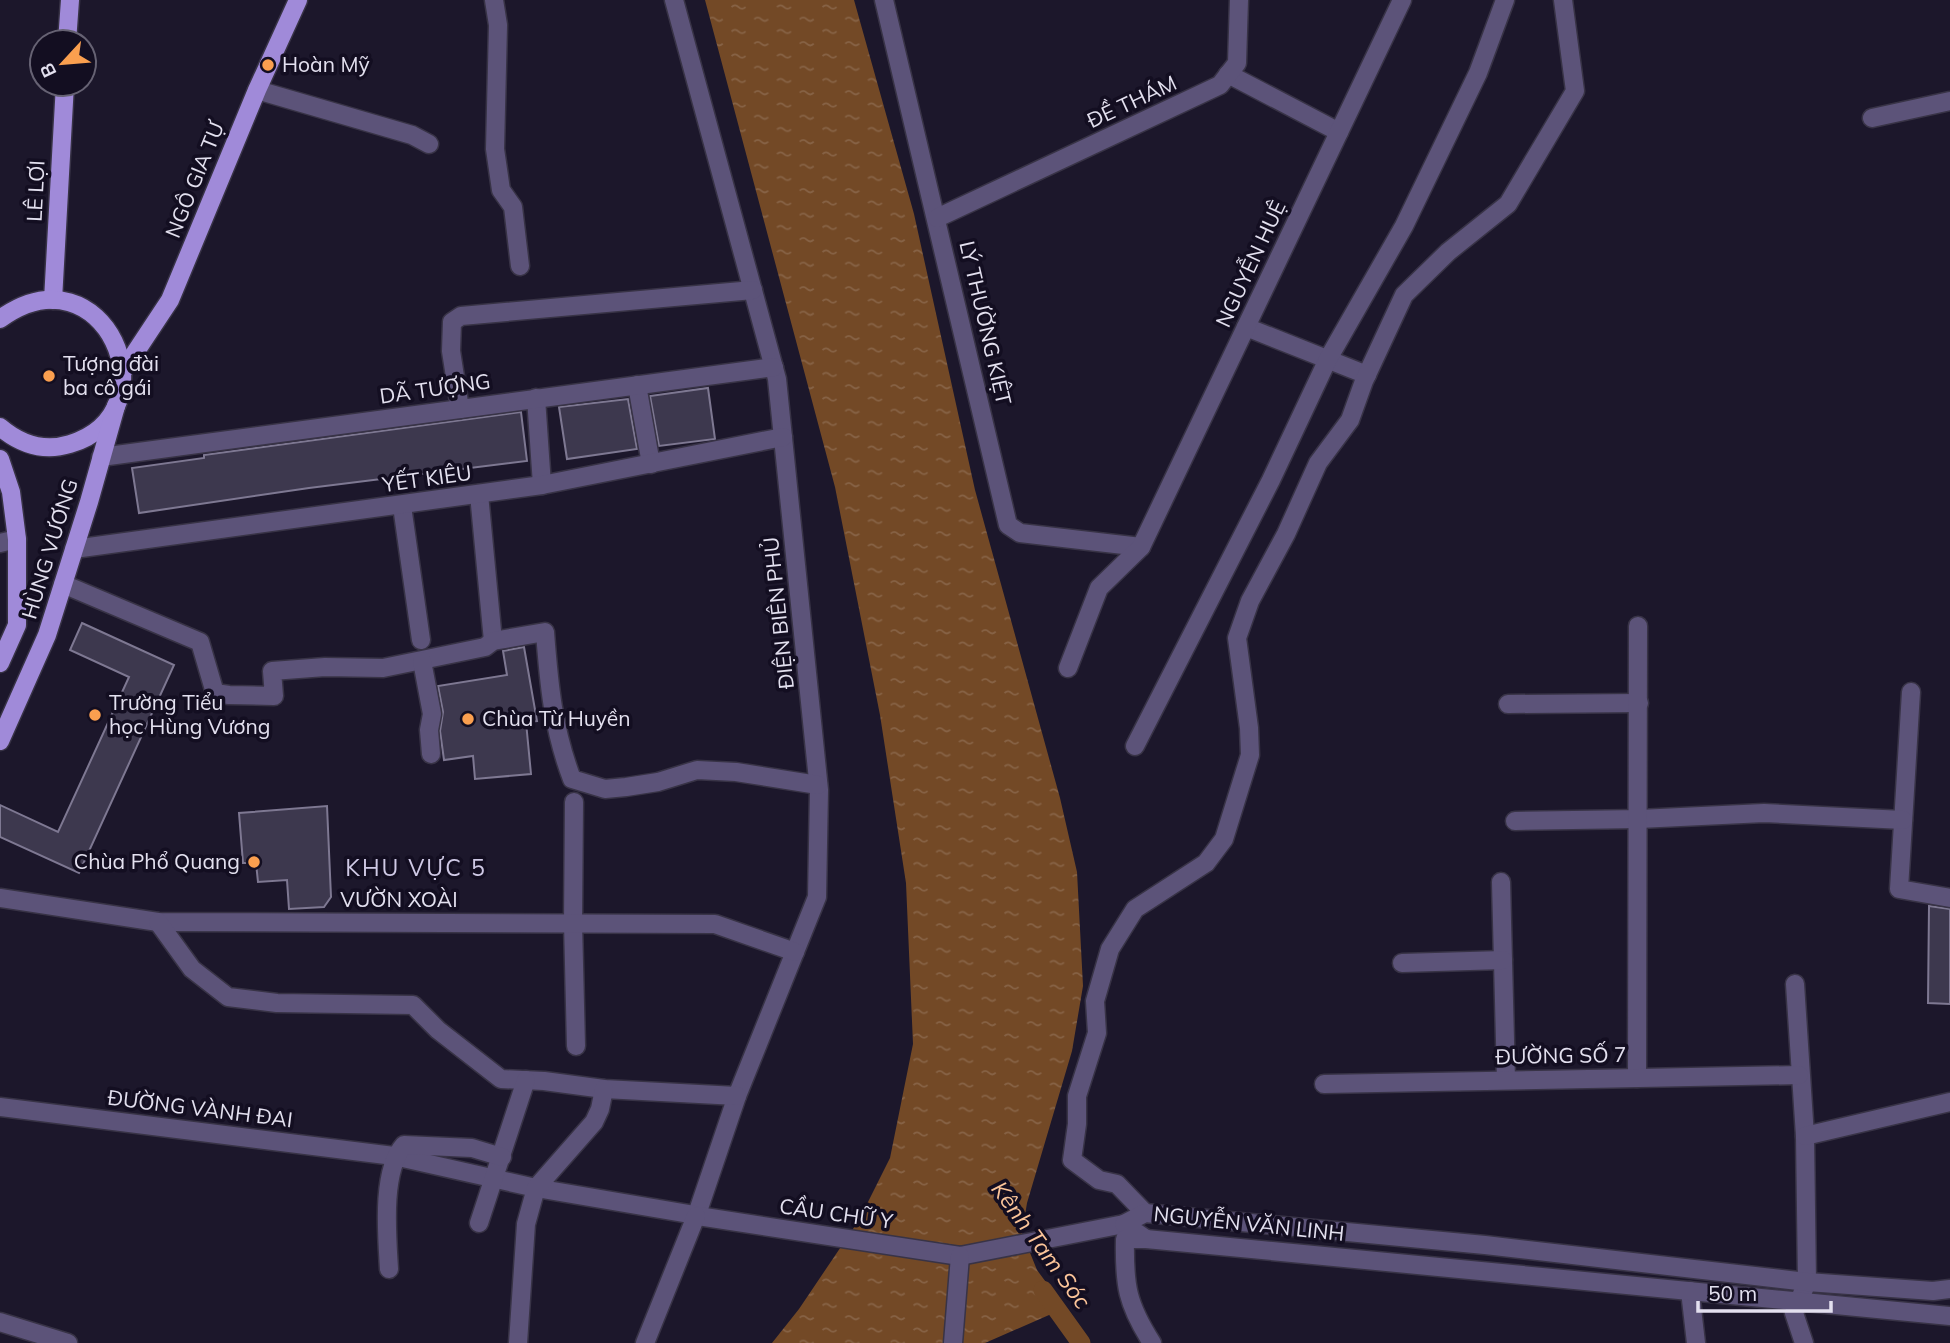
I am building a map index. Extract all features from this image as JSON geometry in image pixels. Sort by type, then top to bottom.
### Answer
[{"type":"main road","points":[[69,28],[70,0]]},
{"type":"main road","name":"NGÔ GIA TỰ","points":[[123,371],[170,300],[257,90],[298,0]]},
{"type":"main road","name":"LÊ LỢI","points":[[53,300],[64,98]]},
{"type":"main road","points":[[0,307],[53,300],[74,304],[93,315],[109,330],[119,350],[123,371]]},
{"type":"main road","points":[[0,319],[19,306]]},
{"type":"main road","name":"HÙNG VƯƠNG","points":[[0,741],[47,635],[116,406],[123,371]]},
{"type":"main road","points":[[0,427],[13,438],[36,446],[60,447],[82,440],[102,426],[116,406]]},
{"type":"main road","name":"HÙNG VƯƠNG","points":[[0,459],[10,492],[9,541],[17,625],[0,663]]},
{"type":"main road","points":[[17,625],[47,635]]},
{"type":"street","points":[[494,0],[498,25],[495,149],[501,190],[513,207],[520,266]]},
{"type":"street","name":"ĐIỆN BIÊN PHỦ","points":[[645,1343],[698,1216],[737,1096],[817,897],[818,785],[774,367],[674,0]]},
{"type":"street","name":"LÝ THƯỜNG KIỆT","points":[[884,0],[1008,525],[1020,533],[1141,547]]},
{"type":"street","points":[[1239,0],[1237,63],[1228,74],[1339,132]]},
{"type":"street","name":"NGUYỄN HUỆ","points":[[1141,547],[1402,0]]},
{"type":"street","points":[[1135,746],[1271,480],[1328,359],[1404,226],[1478,73],[1506,0]]},
{"type":"street","points":[[1145,1213],[1117,1184],[1099,1180],[1072,1160],[1077,1124],[1077,1096],[1097,1032],[1094,1001],[1110,950],[1135,909],[1206,863],[1224,839],[1250,755],[1237,638],[1250,601],[1286,534],[1318,463],[1350,420],[1367,375],[1404,295],[1448,252],[1508,204],[1575,92],[1563,0]]},
{"type":"street","name":"ĐỀ THÁM","points":[[937,218],[1220,85],[1228,74]]},
{"type":"street","points":[[257,90],[411,135],[429,144]]},
{"type":"street","points":[[1872,118],[1950,101]]},
{"type":"street","points":[[460,409],[451,351],[452,322],[461,316],[753,290]]},
{"type":"street","points":[[1246,327],[1367,375]]},
{"type":"street","name":"DÃ TƯỢNG","points":[[101,457],[774,367]]},
{"type":"street","points":[[637,385],[651,464]]},
{"type":"street","points":[[536,398],[542,485]]},
{"type":"street","name":"YẾT KIÊU","points":[[75,548],[542,485],[783,437]]},
{"type":"street","points":[[479,494],[493,641]]},
{"type":"street","points":[[402,506],[421,640]]},
{"type":"street","points":[[1068,668],[1099,588],[1141,547]]},
{"type":"street","points":[[63,584],[200,642],[215,693],[229,695],[274,696],[272,671],[324,667],[383,668],[485,647],[493,641],[545,632],[550,697],[559,744],[572,779],[605,789],[626,788],[659,782],[696,770],[736,772],[818,785]]},
{"type":"street","points":[[1637,1078],[1639,626]]},
{"type":"street","points":[[422,661],[432,714],[429,730],[431,754]]},
{"type":"street","points":[[1911,692],[1899,889],[1950,898]]},
{"type":"street","points":[[1508,704],[1639,703]]},
{"type":"street","points":[[574,802],[576,1046]]},
{"type":"street","points":[[1515,821],[1765,813],[1903,820]]},
{"type":"street","points":[[1501,882],[1506,1080]]},
{"type":"street","name":"VƯỜN XOÀI","points":[[0,898],[158,922],[715,924],[795,952]]},
{"type":"street","points":[[158,922],[192,969],[228,997],[277,1003],[413,1005],[438,1030],[501,1079],[604,1089],[737,1096]]},
{"type":"street","points":[[1402,963],[1503,960]]},
{"type":"street","points":[[1795,984],[1805,1136],[1807,1282],[1794,1313],[1804,1343]]},
{"type":"street","name":"ĐƯỜNG SỐ 7","points":[[1324,1084],[1799,1075]]},
{"type":"street","points":[[480,1223],[526,1080]]},
{"type":"street","points":[[518,1343],[526,1224],[536,1188],[594,1122],[604,1089]]},
{"type":"street","points":[[1805,1136],[1950,1102]]},
{"type":"street","name":"ĐƯỜNG VÀNH ĐAI","points":[[0,1107],[394,1156],[404,1145],[426,1145],[472,1148],[502,1157]]},
{"type":"street","points":[[389,1269],[387,1230],[394,1156]]},
{"type":"street","name":"CẦU CHỮ Y","points":[[394,1156],[536,1188],[960,1256],[1124,1224]]},
{"type":"street","name":"NGUYỄN VĂN LINH","points":[[1950,1289],[1933,1291],[1807,1282],[1485,1245],[1145,1213],[1124,1224],[1146,1239],[1950,1316]]},
{"type":"street","points":[[1146,1239],[1125,1239],[1124,1278],[1133,1310],[1152,1343]]},
{"type":"street","points":[[1483,1270],[1485,1245]]},
{"type":"street","points":[[953,1343],[960,1256]]},
{"type":"street","points":[[1690,1291],[1696,1343]]},
{"type":"street","points":[[0,1322],[29,1338],[68,1343]]},
{"type":"water","points":[[705,0],[854,0],[914,214],[975,490],[1060,798],[1077,872],[1083,986],[1072,1051],[1027,1203],[1022,1233],[1037,1270],[1065,1308],[985,1343],[772,1343],[799,1309],[859,1220],[890,1158],[913,1044],[906,883],[880,715],[835,487]]},
{"type":"building","points":[[708,388],[715,439],[659,446],[650,396]]},
{"type":"building","points":[[628,399],[637,449],[567,459],[559,407]]},
{"type":"building","points":[[521,412],[527,461],[309,488],[139,513],[132,468],[204,458],[204,455]]},
{"type":"building","points":[[82,623],[174,665],[79,873],[0,837],[0,805],[58,832],[129,677],[70,650]]},
{"type":"building","points":[[524,647],[537,721],[526,722],[531,774],[475,779],[473,756],[444,760],[440,731],[443,712],[438,686],[507,675],[503,651]]},
{"type":"building","points":[[327,806],[331,897],[324,907],[289,909],[287,880],[258,882],[256,863],[243,863],[239,813]]},
{"type":"building","points":[[1929,906],[1950,909],[1950,1004],[1928,1003]]},
{"type":"waterway","name":"Kênh Tam Sóc","points":[[1043,1290],[1081,1343]]},
{"type":"place","name":"Hoàn Mỹ","points":[[268,65]]},
{"type":"place","name":"Tượng đài ba cô gái","points":[[49,376]]},
{"type":"place","name":"Trường Tiểu học Hùng Vương","points":[[95,715]]},
{"type":"place","name":"Chùa Từ Huyền","points":[[468,719]]},
{"type":"place","name":"Chùa Phổ Quang","points":[[254,862]]},
{"type":"district","name":"KHU VỰC 5","points":[[416,868]]}]
